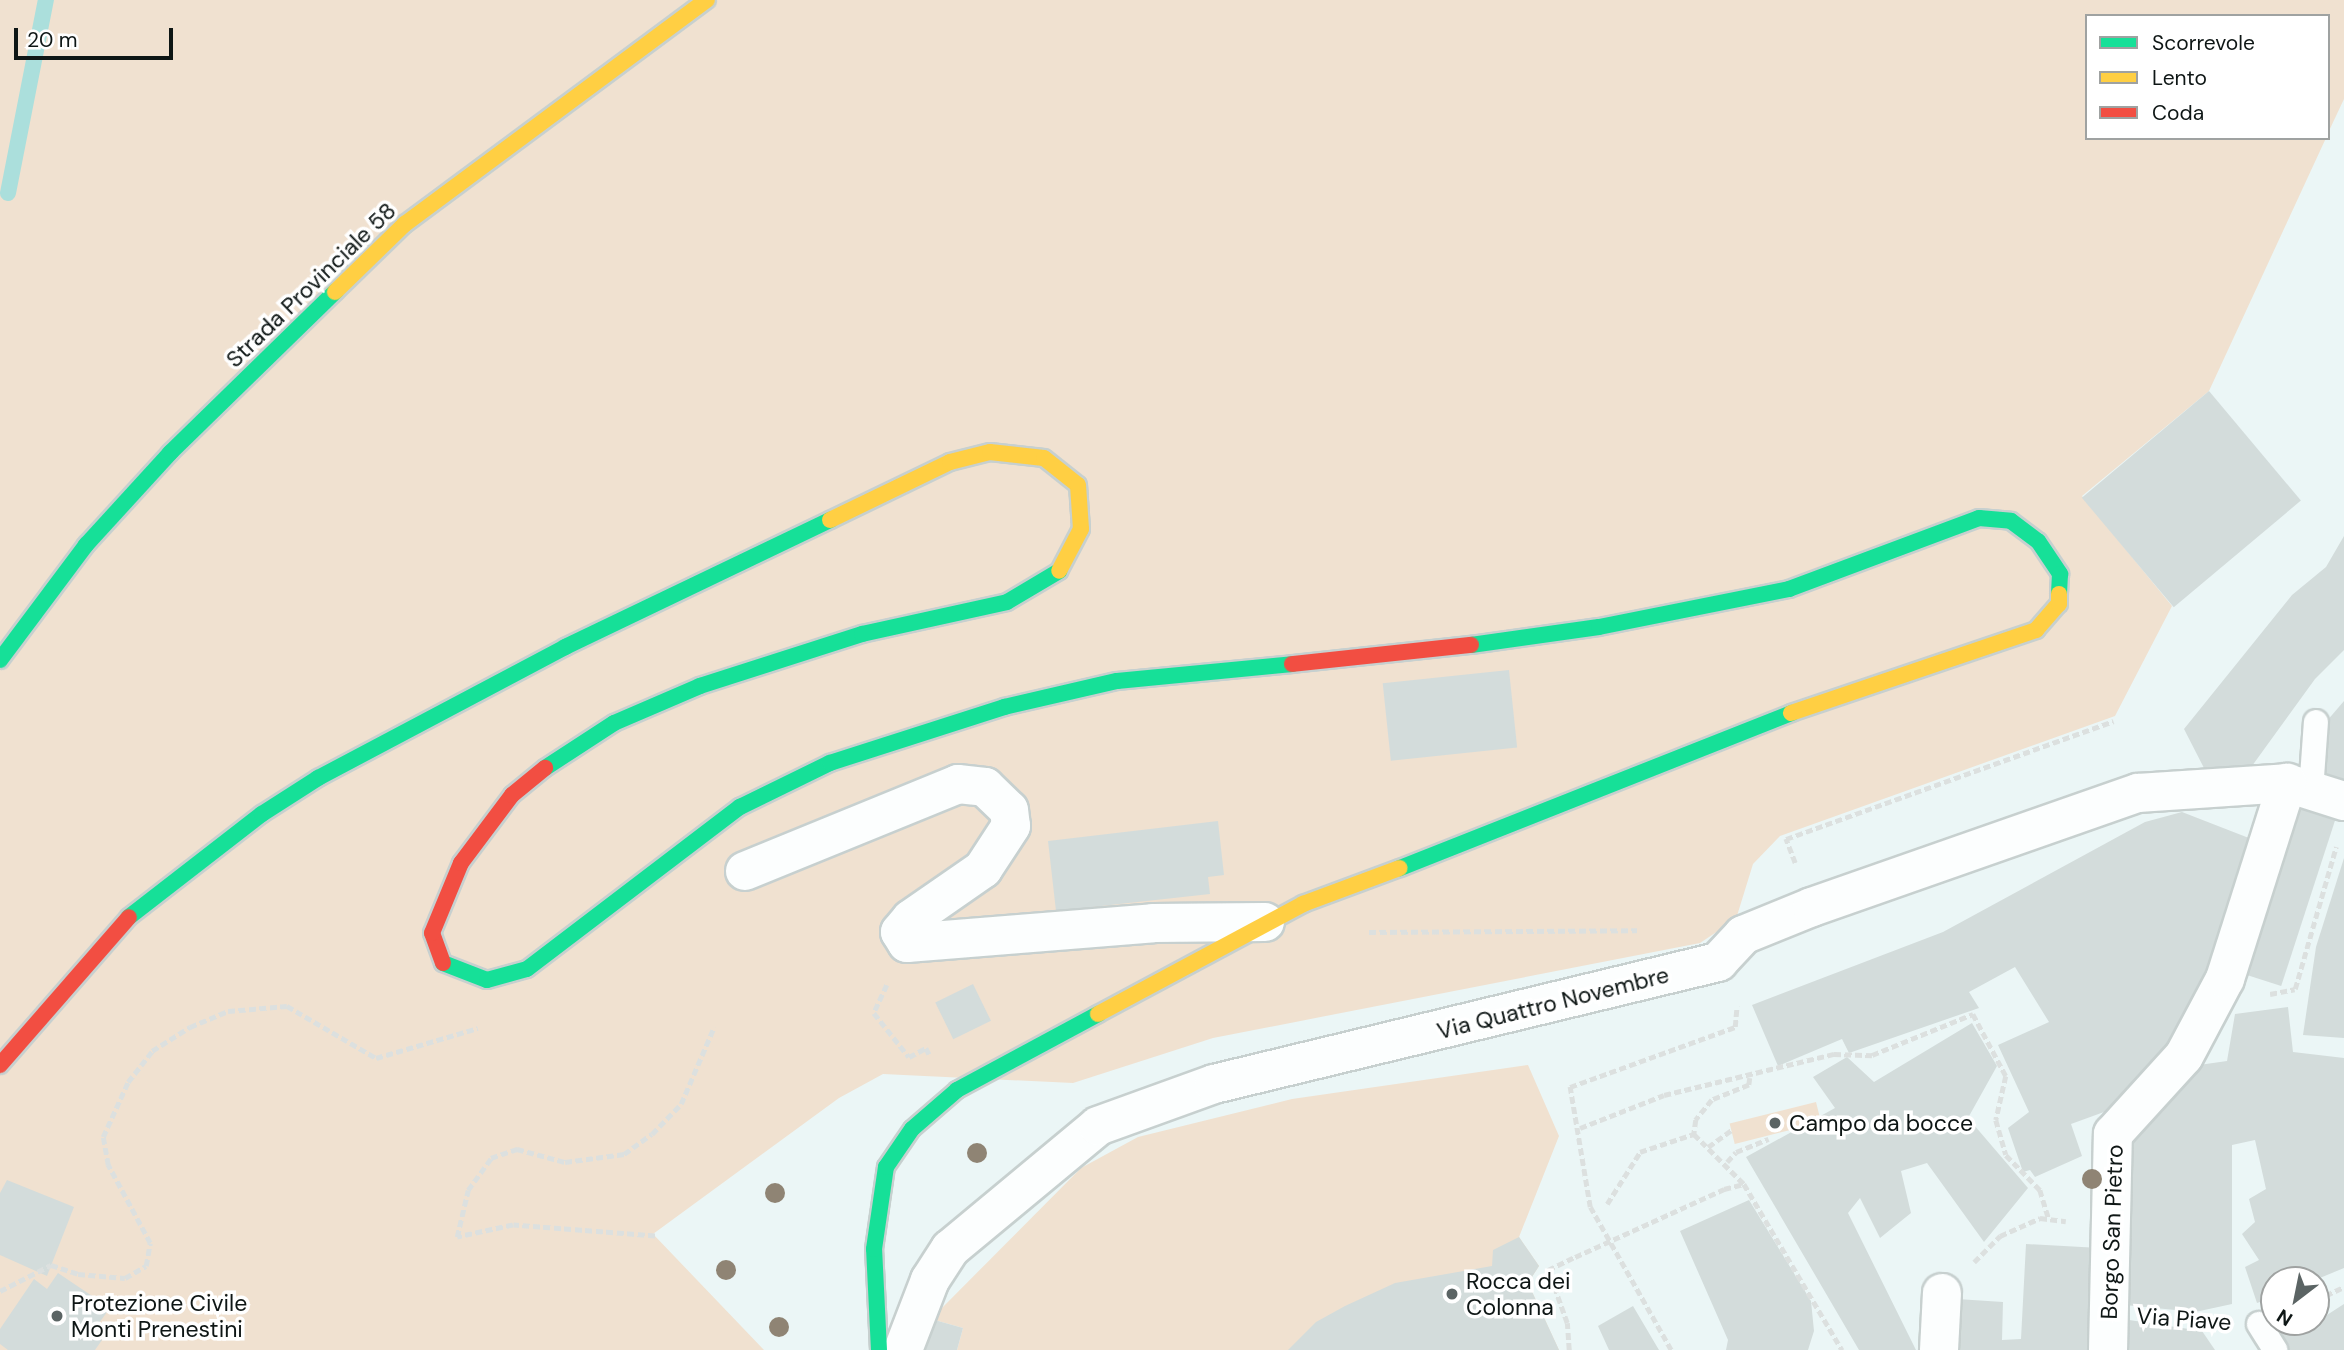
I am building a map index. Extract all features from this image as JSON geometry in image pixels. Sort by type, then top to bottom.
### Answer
[{"type":"street","name":"Strada Provinciale 58","points":[[0,660],[40,602],[86,545],[170,453],[405,224],[707,0]]},
{"type":"street","points":[[0,1065],[128,918],[262,814],[318,778],[602,629],[940,467],[990,452],[1044,458],[1078,485],[1081,529],[1069,559],[1054,578],[1007,602],[862,634],[700,685],[614,723],[555,760],[512,795],[461,863],[432,933],[443,963],[458,973],[487,980],[527,970],[715,822],[769,791],[888,743],[1085,687],[1599,626],[1789,589],[1846,572],[1953,524],[1979,518],[2011,521],[2038,541],[2060,574],[2059,604],[2036,630],[1757,724],[1642,776],[1382,872],[1265,922],[957,1090],[912,1129],[886,1167],[874,1249],[878,1350]]},
{"type":"street","points":[[745,871],[958,784],[985,787],[1009,810],[1011,826],[983,869],[905,925],[900,932],[907,943],[1153,923],[1265,922]]},
{"type":"street","name":"Via Quattro Novembre","points":[[903,1350],[930,1280],[950,1249],[1098,1126],[1214,1084],[1718,962],[1743,935],[1812,907],[2138,793],[2314,791]]},
{"type":"street","name":"Borgo San Pietro","points":[[2109,1332],[2113,1134],[2184,1056],[2225,979],[2314,791]]},
{"type":"street","points":[[1939,1350],[1942,1293]]},
{"type":"lane","points":[[2314,791],[2316,722]]},
{"type":"lane","points":[[2259,1324],[2275,1350]]},
{"type":"path","points":[[1812,907],[1786,839],[2113,721]]},
{"type":"path","points":[[2295,989],[2336,844]]},
{"type":"path","points":[[1355,932],[1646,930]]},
{"type":"path","points":[[1671,1350],[1590,1207],[1580,1128],[1570,1087],[1735,1027],[1743,935]]},
{"type":"path","points":[[907,943],[874,1013],[909,1057],[926,1048]]},
{"type":"path","points":[[0,1291],[51,1265],[78,1275],[125,1278],[146,1266],[150,1243],[108,1166],[103,1137],[128,1082],[152,1051],[181,1033],[228,1011],[287,1006],[376,1058]]},
{"type":"path","points":[[1580,1128],[1664,1095],[1750,1078],[1834,1054],[1872,1055],[1973,1014],[2006,1076],[1996,1120],[2006,1155],[2039,1190],[2049,1219]]},
{"type":"path","points":[[655,1236],[513,1225],[457,1237],[468,1190],[491,1158],[517,1149],[565,1162],[624,1154],[652,1134],[681,1104],[714,1027]]},
{"type":"path","points":[[1694,1134],[1696,1121],[1712,1100],[1749,1085],[1750,1078]]},
{"type":"path","points":[[1708,1147],[1731,1130]]},
{"type":"path","points":[[1694,1134],[1727,1162],[1744,1184],[1842,1350]]},
{"type":"path","points":[[1607,1204],[1640,1152],[1694,1134]]},
{"type":"path","points":[[1727,1162],[1736,1152],[1768,1139]]},
{"type":"path","points":[[1569,1350],[1567,1323],[1548,1270],[1724,1189],[1744,1184]]},
{"type":"path","points":[[2000,1236],[2040,1217],[2112,1227]]},
{"type":"path","name":"Via Piave","points":[[2109,1332],[2259,1324]]},
{"type":"shaded area","points":[[0,0],[2344,0],[2344,99],[2330,129],[2330,14],[2085,14],[2085,140],[2325,140],[2209,391],[2082,496],[2172,606],[2115,716],[1780,836],[1753,864],[1736,919],[1700,943],[1213,1038],[1073,1083],[883,1074],[839,1098],[653,1234],[764,1350],[0,1350]]},
{"type":"shaded area","points":[[1528,1065],[1559,1136],[1519,1237],[1539,1266],[1528,1283],[1559,1350],[957,1350],[963,1328],[931,1319],[1081,1168],[1138,1137],[1292,1099]]},
{"type":"shaded area","name":"Campo da bocce","points":[[1816,1102],[1821,1122],[1735,1144],[1730,1124]]},
{"type":"building","points":[[2209,391],[2301,501],[2174,607],[2082,498]]},
{"type":"building","points":[[2344,536],[2344,650],[2315,679],[2244,777],[2205,770],[2184,729],[2292,595],[2326,567]]},
{"type":"building","points":[[1509,670],[1517,748],[1391,761],[1383,683]]},
{"type":"building","points":[[2344,701],[2344,788],[2321,781],[2326,722]]},
{"type":"building","points":[[2294,801],[2337,815],[2281,986],[2238,972]]},
{"type":"building","points":[[2182,812],[2254,840],[2244,883],[2176,1037],[2110,1121],[2104,1112],[2071,1124],[2082,1156],[2035,1177],[2030,1170],[2023,1172],[2008,1128],[2029,1112],[1998,1045],[2049,1022],[2015,967],[1969,992],[1979,1008],[1849,1053],[1842,1039],[1778,1066],[1752,1005],[1943,932],[2145,822]]},
{"type":"building","points":[[1218,821],[1224,875],[1208,877],[1210,894],[1056,911],[1048,841]]},
{"type":"building","points":[[2344,858],[2344,1038],[2303,1035],[2316,947]]},
{"type":"building","points":[[973,984],[991,1021],[953,1039],[935,1002]]},
{"type":"building","points":[[2288,1007],[2293,1052],[2344,1058],[2344,1268],[2330,1274],[2330,1266],[2260,1266],[2260,1302],[2257,1303],[2245,1267],[2259,1260],[2242,1234],[2255,1222],[2249,1199],[2266,1189],[2255,1140],[2232,1145],[2232,1304],[2195,1312],[2115,1304],[2123,1144],[2185,1067],[2227,1061],[2235,1014]]},
{"type":"building","points":[[1972,1023],[1997,1066],[1968,1118],[2028,1188],[1984,1242],[1927,1163],[1901,1171],[1911,1213],[1880,1238],[1860,1198],[1848,1213],[1916,1350],[1859,1350],[1746,1157],[1835,1108],[1813,1077],[1847,1057],[1874,1082]]},
{"type":"building","name":"Protezione Civile Monti Prenestini","points":[[7,1180],[74,1207],[47,1276],[0,1255],[0,1193]]},
{"type":"building","points":[[1749,1200],[1811,1301],[1814,1331],[1808,1350],[1726,1350],[1728,1340],[1680,1231]]},
{"type":"building","name":"Rocca dei Colonna","points":[[1519,1237],[1539,1266],[1528,1283],[1559,1350],[1288,1350],[1316,1322],[1345,1306],[1395,1283],[1492,1266],[1493,1250]]},
{"type":"building","points":[[2026,1244],[2100,1248],[2095,1350],[1952,1350],[1957,1299],[2003,1302],[2002,1340],[2021,1339]]},
{"type":"building","name":"Protezione Civile Monti Prenestini","points":[[58,1273],[110,1308],[99,1323],[109,1330],[95,1350],[8,1350],[0,1344],[0,1329],[34,1279],[47,1289]]},
{"type":"building","points":[[2344,1304],[2344,1350],[2285,1350],[2275,1336],[2330,1336],[2330,1313]]},
{"type":"building","points":[[1633,1306],[1659,1350],[1609,1350],[1598,1326]]},
{"type":"building","points":[[2116,1318],[2202,1331],[2215,1350],[2116,1350]]},
{"type":"building","points":[[931,1319],[963,1328],[957,1350],[922,1350]]},
{"type":"waterway","points":[[8,193],[46,0]]},
{"type":"traffic: fast","points":[[0,660],[86,545],[170,453],[335,292]]},
{"type":"traffic: fast","points":[[1471,645],[1599,627],[1789,589],[1979,518],[2011,521],[2038,541],[2060,574],[2059,594]]},
{"type":"traffic: fast","points":[[129,917],[262,814],[318,778],[565,647],[830,520]]},
{"type":"traffic: fast","points":[[545,768],[614,723],[700,686],[862,634],[1007,602],[1059,571]]},
{"type":"traffic: fast","points":[[443,963],[487,980],[527,969],[740,807],[830,763],[1004,707],[1117,681],[1292,664]]},
{"type":"traffic: fast","points":[[1400,868],[1791,713]]},
{"type":"traffic: fast","points":[[879,1350],[874,1249],[886,1167],[912,1129],[957,1090],[1098,1014]]},
{"type":"traffic: slow","points":[[335,292],[405,224],[707,0]]},
{"type":"traffic: slow","points":[[830,520],[950,462],[990,452],[1044,458],[1078,485],[1081,529],[1059,571]]},
{"type":"traffic: slow","points":[[1791,713],[2036,630],[2059,604],[2059,594]]},
{"type":"traffic: slow","points":[[1098,1014],[1303,904],[1400,868]]},
{"type":"traffic: jam","points":[[1292,664],[1471,645]]},
{"type":"traffic: jam","points":[[443,963],[432,933],[461,863],[512,795],[545,768]]},
{"type":"traffic: jam","points":[[0,1065],[129,917]]},
{"type":"place","name":"Campo da bocce","points":[[1775,1123]]},
{"type":"place","name":"Rocca dei Colonna","points":[[1452,1294]]},
{"type":"place","name":"Protezione Civile Monti Prenestini","points":[[57,1316]]}]
